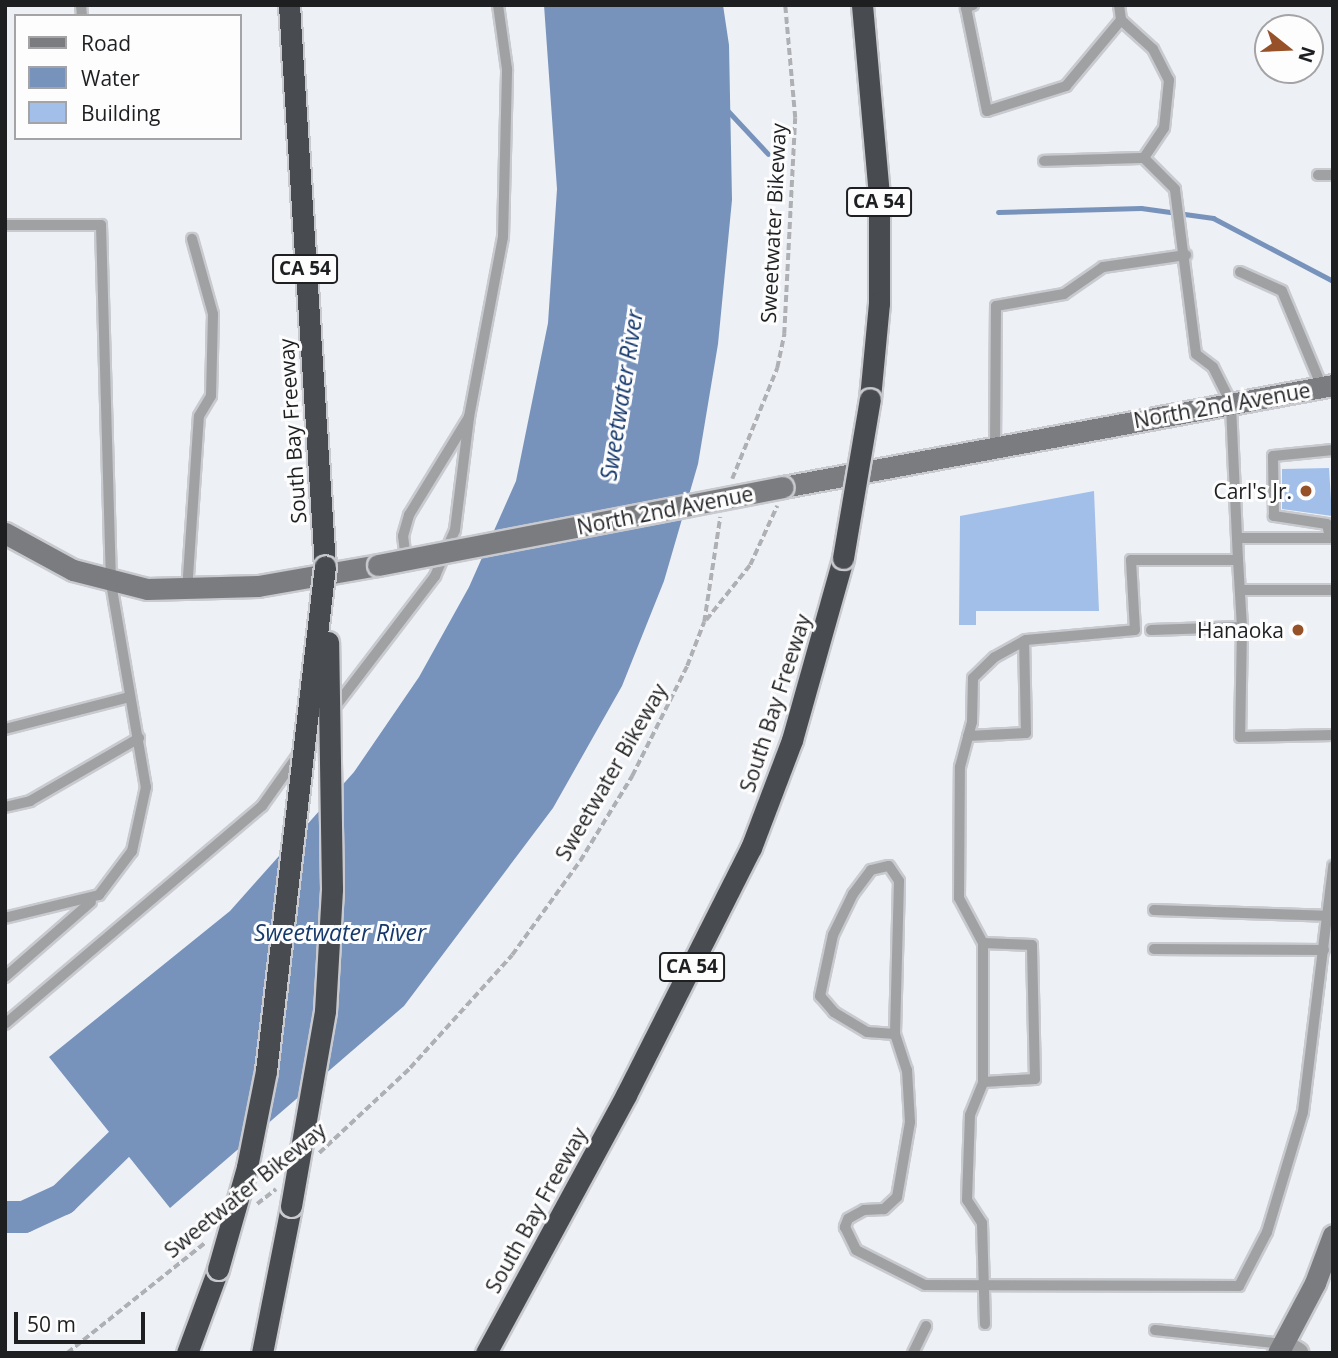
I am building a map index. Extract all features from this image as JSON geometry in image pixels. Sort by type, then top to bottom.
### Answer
[{"type":"highway","name":"South Bay Freeway","points":[[261,1353],[291,1206],[325,1011],[332,889],[325,566],[289,5]]},
{"type":"highway","name":"South Bay Freeway","points":[[486,1353],[626,1095],[751,848],[792,740],[843,558],[870,399],[879,303],[879,194],[862,5]]},
{"type":"highway","points":[[187,1353],[218,1269],[266,1072],[325,566]]},
{"type":"highway","points":[[180,1353],[200,1318]]},
{"type":"street","name":"North 2nd Avenue","points":[[5,533],[60,565],[111,583],[187,591],[258,586],[1327,386]]},
{"type":"street","points":[[1286,1350],[1333,1235]]},
{"type":"lane","points":[[5,1024],[262,806],[435,576],[455,530],[470,417],[502,237],[508,69],[498,5]]},
{"type":"lane","points":[[973,5],[966,8],[987,111],[1066,86],[1121,20]]},
{"type":"lane","points":[[1119,5],[1121,20],[1153,49],[1169,80],[1164,128],[1144,158]]},
{"type":"lane","points":[[1044,161],[1144,158],[1175,190],[1184,232],[1196,354],[1213,367],[1231,403],[1242,627],[1240,737],[1333,735]]},
{"type":"lane","points":[[1318,175],[1333,176]]},
{"type":"lane","points":[[5,225],[101,225],[111,583],[146,787],[142,821],[120,872],[99,895],[5,977]]},
{"type":"lane","points":[[187,591],[199,416],[211,396],[213,314],[192,239]]},
{"type":"lane","points":[[995,446],[996,306],[1064,294],[1103,267],[1186,256]]},
{"type":"lane","points":[[1240,272],[1282,291],[1327,386]]},
{"type":"lane","points":[[406,560],[403,536],[409,515],[470,417]]},
{"type":"lane","points":[[1237,538],[1331,538],[1327,524],[1274,516],[1273,456],[1333,450]]},
{"type":"lane","points":[[985,1324],[982,1223],[967,1200],[970,1115],[982,1082],[983,943],[959,898],[960,767],[968,736],[974,678],[995,657],[1024,641],[1135,630],[1131,560],[1238,560]]},
{"type":"lane","points":[[1240,590],[1333,590]]},
{"type":"lane","points":[[1151,630],[1242,627]]},
{"type":"lane","points":[[968,736],[1026,733],[1024,641]]},
{"type":"lane","points":[[5,729],[130,697]]},
{"type":"lane","points":[[5,807],[30,801],[139,738]]},
{"type":"lane","points":[[895,1034],[867,1031],[834,1012],[820,996],[833,935],[853,894],[871,870],[889,866],[899,881],[895,1034],[907,1070],[910,1122],[897,1197],[884,1209],[864,1210],[848,1219],[846,1237],[871,1260],[925,1285],[1239,1286],[1267,1233],[1303,1112],[1330,916],[1333,866]]},
{"type":"lane","points":[[5,918],[99,895]]},
{"type":"lane","points":[[1154,910],[1330,916]]},
{"type":"lane","points":[[982,1082],[1035,1079],[1032,945],[983,943]]},
{"type":"lane","points":[[1154,949],[1324,950]]},
{"type":"lane","points":[[913,1353],[926,1325]]},
{"type":"lane","points":[[1155,1330],[1286,1350]]},
{"type":"path","name":"Sweetwater Bikeway","points":[[727,490],[768,392],[784,334],[795,118],[785,5]]},
{"type":"path","points":[[704,622],[756,555],[782,487]]},
{"type":"path","name":"Sweetwater Bikeway","points":[[307,1163],[410,1068],[536,924],[632,776],[704,622],[722,509]]},
{"type":"path","name":"Sweetwater Bikeway","points":[[254,1206],[278,1187]]},
{"type":"path","name":"Sweetwater Bikeway","points":[[67,1353],[213,1237]]},
{"type":"water","name":"Sweetwater River","points":[[544,5],[723,5],[729,45],[732,200],[718,344],[698,464],[664,581],[622,686],[553,808],[404,1006],[170,1208],[49,1057],[230,911],[354,772],[419,677],[469,587],[516,481],[548,323],[557,189]]},
{"type":"building","name":"Carl's Jr.","points":[[1329,468],[1332,516],[1282,509],[1282,469]]},
{"type":"building","points":[[1094,491],[1099,611],[976,611],[976,625],[959,625],[960,516]]},
{"type":"waterway","points":[[727,110],[768,154]]},
{"type":"waterway","points":[[998,212],[1141,208],[1213,218],[1333,281]]},
{"type":"waterway","name":"Sweetwater River","points":[[5,1217],[24,1217],[63,1199],[148,1116]]},
{"type":"place","name":"Carl's Jr.","points":[[1306,491]]},
{"type":"place","name":"Hanaoka","points":[[1298,630]]}]
